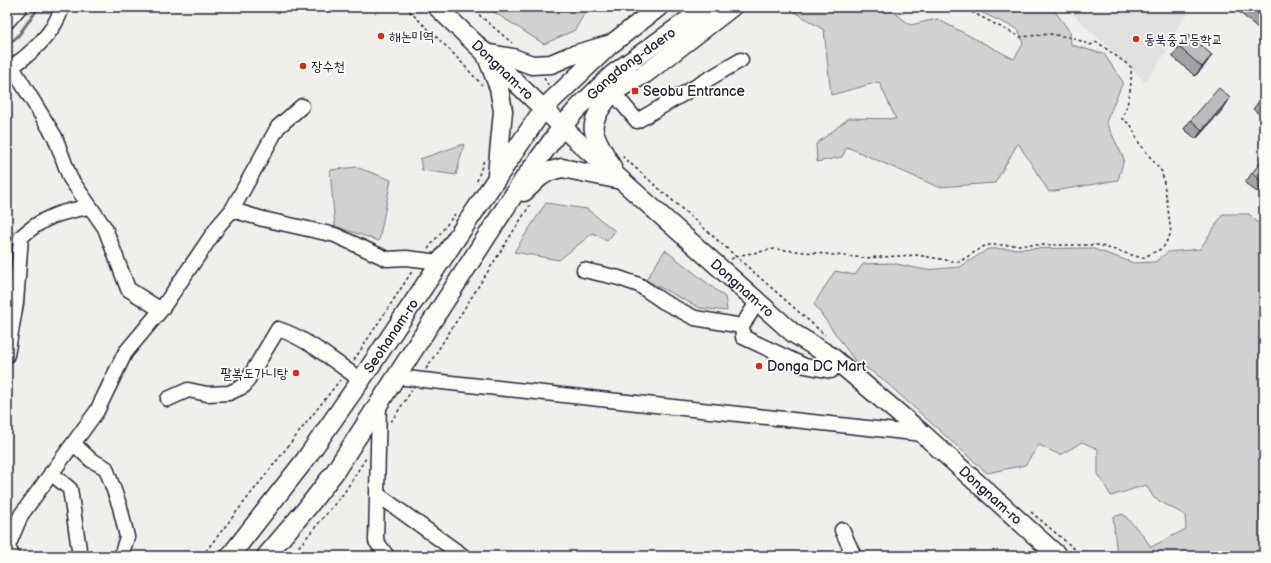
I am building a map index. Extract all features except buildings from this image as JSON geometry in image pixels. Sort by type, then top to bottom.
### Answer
[{"type":"main road","name":"Dongnam-ro","points":[[437,7],[544,108],[562,127],[793,333],[832,357],[923,434],[1058,556]]},
{"type":"main road","name":"Gangdong-daero","points":[[544,108],[610,45],[658,7]]},
{"type":"main road","name":"Gangdong-daero","points":[[562,127],[577,109],[613,74],[706,7]]},
{"type":"main road","points":[[613,92],[645,74],[732,7]]},
{"type":"main road","points":[[618,177],[594,130],[595,118],[613,92],[655,44]]},
{"type":"main road","points":[[485,53],[513,58],[532,65],[551,64],[570,56],[610,45]]},
{"type":"main road","points":[[485,53],[499,88],[503,111],[496,176]]},
{"type":"main road","name":"Seohanam-ro","points":[[230,556],[305,460],[354,375],[440,262],[496,176],[544,108]]},
{"type":"main road","name":"Seohanam-ro","points":[[266,556],[334,474],[524,178],[562,127]]},
{"type":"main road","points":[[504,209],[540,177],[556,169],[576,169],[589,174],[618,177]]},
{"type":"street","points":[[7,22],[20,7]]},
{"type":"street","points":[[62,7],[59,19],[27,58],[9,69],[55,136],[70,178],[88,207],[105,228],[128,289],[161,310]]},
{"type":"street","points":[[613,92],[637,121],[741,60]]},
{"type":"street","points":[[12,556],[8,546],[21,515],[51,472],[74,444],[96,411],[125,353],[161,310],[219,225],[232,210],[278,127],[302,106]]},
{"type":"street","points":[[7,355],[16,303],[16,278],[21,238],[35,224],[62,212],[88,207]]},
{"type":"street","points":[[232,210],[263,219],[335,235],[387,260],[420,259],[440,262]]},
{"type":"street","points":[[584,270],[619,278],[638,286],[664,302],[695,318],[742,326]]},
{"type":"street","points":[[758,301],[742,326],[743,337],[805,366],[831,371]]},
{"type":"street","points":[[168,399],[188,390],[207,394],[229,393],[244,386],[278,329],[288,332],[304,341],[354,375]]},
{"type":"street","points":[[396,377],[923,434]]},
{"type":"street","points":[[379,403],[376,540],[387,556]]},
{"type":"street","points":[[74,444],[91,460],[106,468],[120,508],[127,537],[122,556]]},
{"type":"street","points":[[51,472],[70,488],[80,556]]},
{"type":"street","points":[[377,494],[464,556]]},
{"type":"street","points":[[842,530],[854,556]]},
{"type":"path","points":[[404,7],[451,51],[487,90]]},
{"type":"path","points":[[470,7],[513,44]]},
{"type":"path","points":[[717,264],[741,255],[775,249],[865,258],[916,255],[959,262],[986,245],[1098,244],[1142,258],[1163,248],[1171,233],[1162,172],[1140,143],[1131,125],[1122,119],[1127,106],[1132,84],[1131,67],[1097,42],[1090,44],[1074,38],[1050,34],[1020,37],[962,7]]},
{"type":"path","points":[[475,188],[486,154]]},
{"type":"path","points":[[292,556],[344,493],[419,379],[530,204]]},
{"type":"path","points":[[202,556],[354,375],[420,259],[457,212]]},
{"type":"shaded area","points":[[486,7],[590,7],[587,9],[575,30],[544,44]]},
{"type":"shaded area","points":[[792,7],[888,7],[910,25],[937,19],[1014,59],[1023,44],[1019,30],[970,7],[1052,7],[1070,32],[1071,45],[1104,54],[1123,82],[1106,122],[1124,159],[1118,180],[1049,192],[1018,143],[995,183],[938,187],[847,147],[842,157],[817,162],[816,144],[849,118],[896,119],[879,82],[831,95],[824,30],[790,9]]},
{"type":"shaded area","name":"동북중고등학교","points":[[1065,7],[1194,7],[1178,26],[1166,52],[1145,82]]},
{"type":"shaded area","points":[[464,144],[456,175],[422,170],[420,159]]},
{"type":"shaded area","points":[[356,167],[391,180],[379,241],[335,226],[330,170]]},
{"type":"shaded area","points":[[546,203],[587,209],[615,231],[607,241],[593,233],[559,260],[514,252]]},
{"type":"shaded area","points":[[1223,214],[1249,214],[1264,229],[1264,556],[1117,556],[1113,517],[1123,514],[1142,534],[1151,547],[1186,529],[1185,515],[1154,498],[1146,485],[1111,496],[1098,474],[1098,449],[1082,442],[1060,455],[1039,445],[1025,465],[987,473],[880,377],[855,361],[814,304],[835,271],[855,275],[863,264],[892,263],[925,270],[960,267],[988,249],[1091,248],[1134,263],[1155,262],[1168,252],[1200,249]]},
{"type":"shaded area","points":[[665,250],[725,297],[727,311],[700,308],[646,280]]},
{"type":"waterway","points":[[7,46],[18,36],[39,7]]},
{"type":"place","name":"해논미역","points":[[381,36]]},
{"type":"place","name":"동북중고등학교","points":[[1136,39]]},
{"type":"place","name":"장수천","points":[[303,66]]},
{"type":"place","name":"Seobu Entrance","points":[[635,91]]},
{"type":"place","name":"Donga DC Mart","points":[[759,366]]},
{"type":"place","name":"팔복도가니탕","points":[[296,373]]}]
